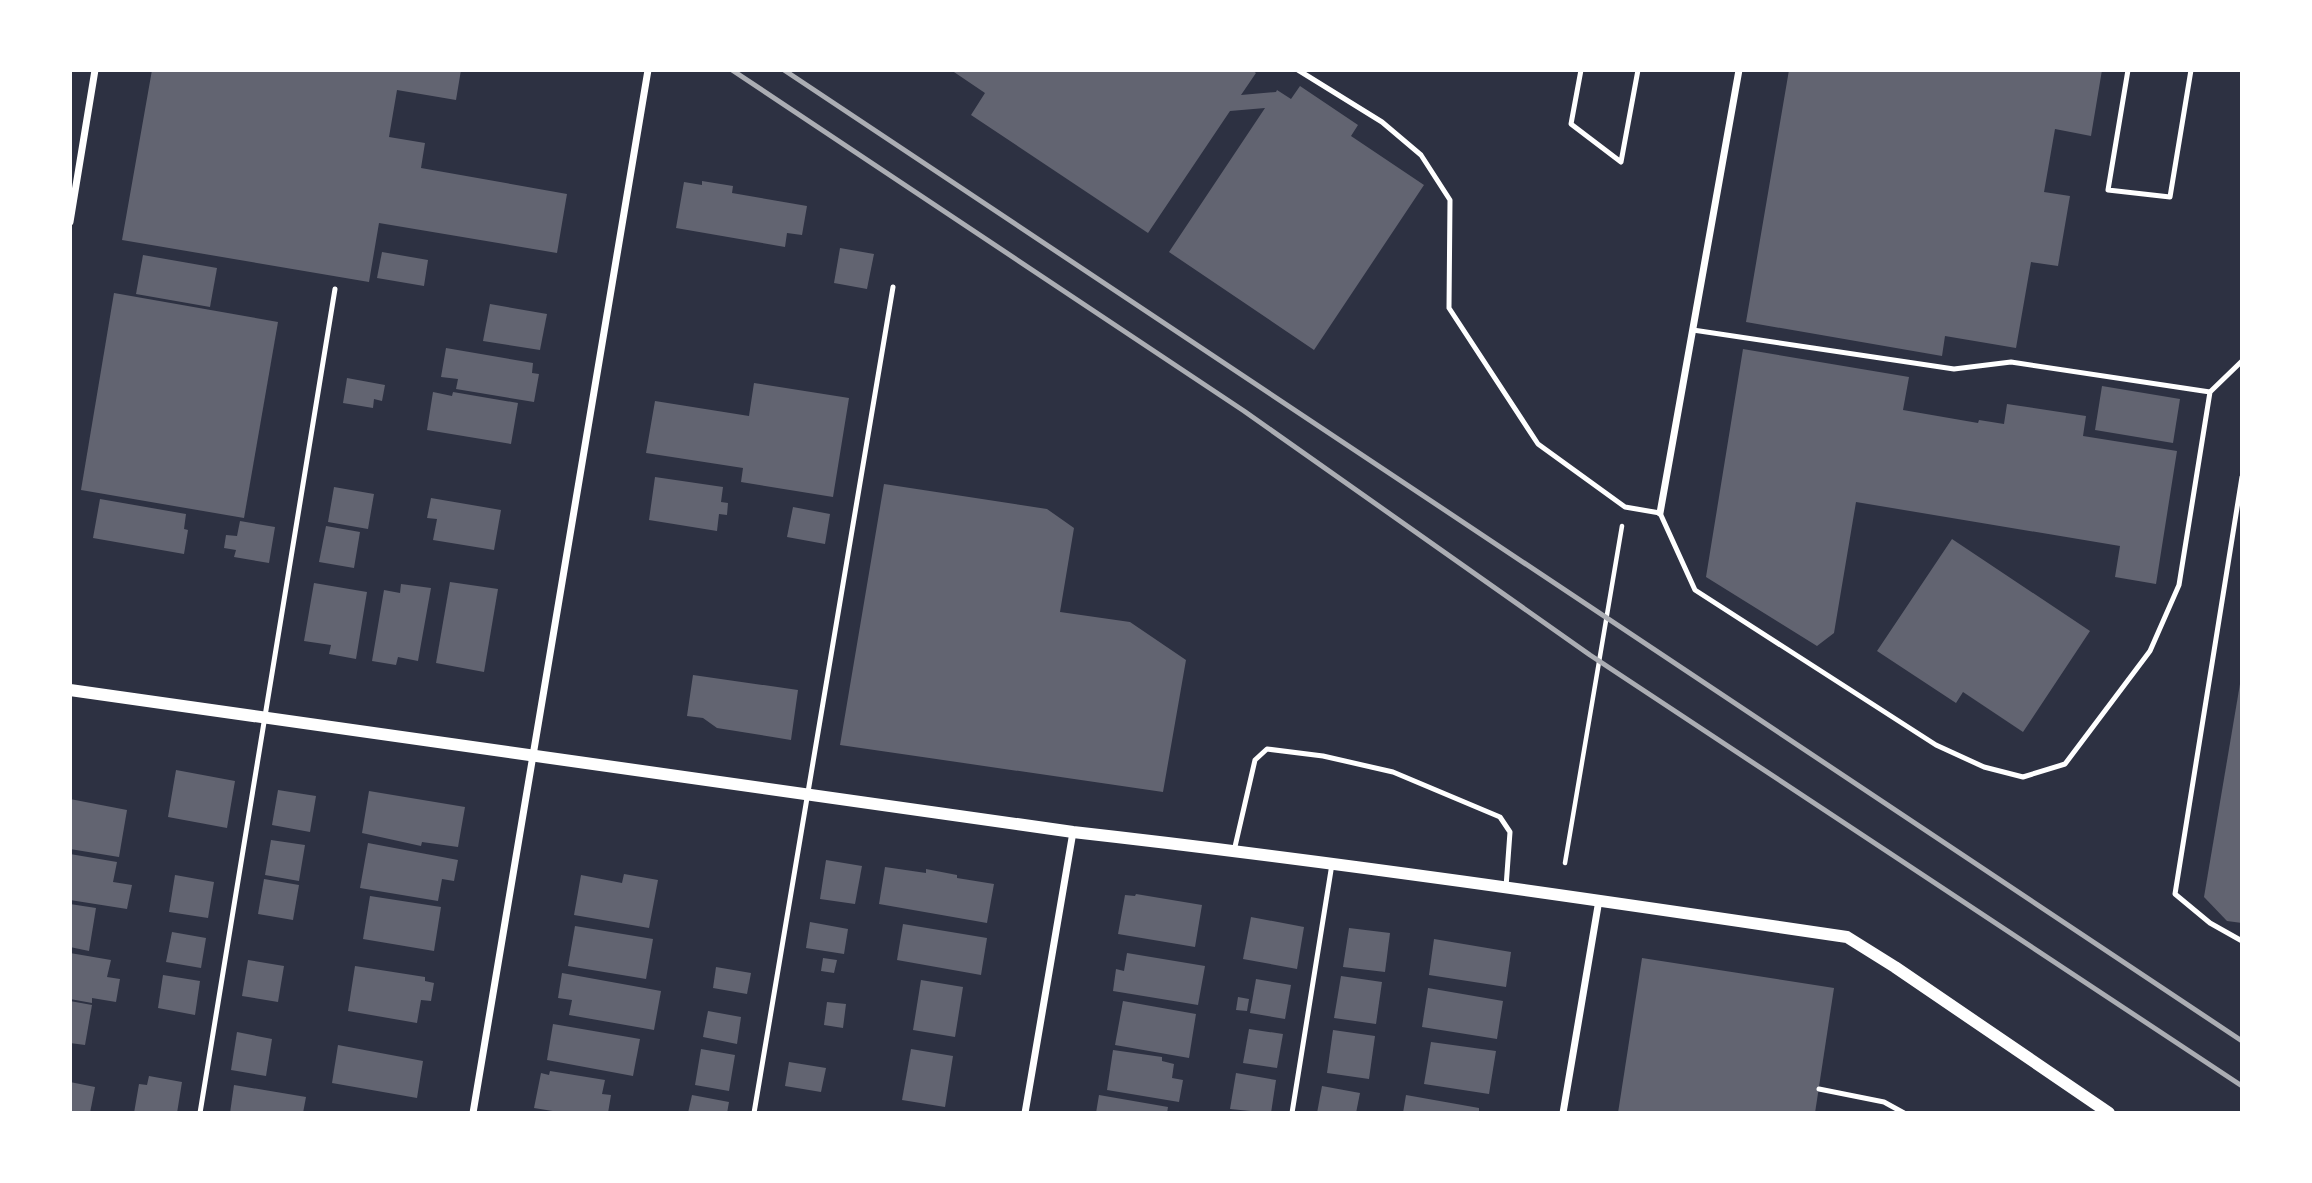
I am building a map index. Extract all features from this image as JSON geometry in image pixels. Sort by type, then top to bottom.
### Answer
[{"type":"street","points":[[70,222],[95,70]]},
{"type":"street","points":[[473,1113],[648,70]]},
{"type":"street","points":[[1660,513],[1739,70]]},
{"type":"street","points":[[70,690],[1073,832],[1234,850],[1506,887],[1847,937],[2109,1113]]},
{"type":"street","points":[[1024,1113],[1073,832]]},
{"type":"street","points":[[1563,1113],[1599,900]]},
{"type":"lane","points":[[1298,70],[1382,122],[1420,155],[1450,200],[1449,308],[1538,444],[1625,507],[1660,513],[1695,590],[1936,745],[1984,767],[2023,777],[2065,764],[2150,651],[2179,585],[2210,392],[2242,361]]},
{"type":"lane","points":[[1581,70],[1571,124],[1621,162],[1638,70]]},
{"type":"lane","points":[[2128,70],[2108,190],[2170,197],[2191,70]]},
{"type":"lane","points":[[754,1113],[893,287]]},
{"type":"lane","points":[[200,1113],[335,289]]},
{"type":"lane","points":[[1693,330],[1954,369],[2011,362],[2210,392]]},
{"type":"lane","points":[[2242,477],[2175,894],[2210,923],[2242,941]]},
{"type":"lane","points":[[1234,850],[1255,760],[1267,749],[1323,756],[1393,772],[1500,817],[1510,832],[1506,887]]},
{"type":"lane","points":[[1292,1113],[1332,864]]},
{"type":"lane","points":[[1819,1089],[1884,1102],[1904,1113]]},
{"type":"path","points":[[1564,863],[1617,568],[1625,507]]},
{"type":"building","points":[[152,70],[461,70],[456,100],[397,90],[389,137],[425,143],[421,168],[567,194],[557,253],[379,223],[369,282],[122,240]]},
{"type":"building","points":[[951,70],[1252,70],[1256,73],[1241,95],[1277,90],[1291,99],[1300,86],[1358,125],[1351,136],[1424,185],[1314,350],[1169,252],[1265,108],[1230,111],[1148,233],[971,115],[985,93]]},
{"type":"building","points":[[1789,70],[2102,70],[2091,136],[2055,129],[2044,192],[2070,196],[2058,266],[2031,262],[2016,348],[1945,336],[1942,356],[1746,322]]},
{"type":"building","points":[[702,181],[733,186],[732,193],[807,206],[802,235],[787,233],[785,247],[676,228],[684,182],[702,185]]},
{"type":"building","points":[[840,248],[874,254],[867,289],[834,283]]},
{"type":"building","points":[[382,252],[428,260],[424,286],[377,278]]},
{"type":"building","points":[[143,255],[217,268],[210,307],[136,294]]},
{"type":"building","points":[[114,293],[278,322],[244,518],[81,490]]},
{"type":"building","points":[[490,304],[547,314],[540,350],[483,341]]},
{"type":"building","points":[[446,348],[533,363],[532,373],[539,374],[534,402],[456,389],[458,379],[441,377]]},
{"type":"building","points":[[1743,349],[1909,377],[1903,410],[1978,423],[1979,420],[2004,424],[2007,404],[2086,416],[2083,436],[2177,451],[2156,584],[2115,577],[2120,546],[1856,502],[1834,633],[1817,646],[1706,577]]},
{"type":"building","points":[[347,378],[385,385],[382,401],[374,399],[373,408],[343,403]]},
{"type":"building","points":[[754,383],[849,398],[833,497],[741,482],[743,468],[646,453],[655,401],[749,416]]},
{"type":"building","points":[[2102,386],[2180,399],[2173,443],[2095,430]]},
{"type":"building","points":[[433,392],[452,396],[453,392],[518,403],[511,444],[427,430]]},
{"type":"building","points":[[655,477],[723,487],[721,502],[728,503],[727,515],[719,514],[717,531],[649,520]]},
{"type":"building","points":[[884,484],[1047,509],[1074,528],[1060,612],[1130,622],[1186,660],[1163,792],[840,745]]},
{"type":"building","points":[[334,487],[374,494],[368,529],[328,522]]},
{"type":"building","points":[[431,498],[501,510],[494,550],[433,540],[437,519],[427,518]]},
{"type":"building","points":[[100,499],[186,514],[184,529],[188,530],[184,554],[93,538]]},
{"type":"building","points":[[793,507],[830,514],[825,544],[787,537]]},
{"type":"building","points":[[240,521],[275,527],[269,563],[234,557],[236,550],[224,548],[226,535],[237,536]]},
{"type":"building","points":[[326,526],[360,532],[354,568],[319,562]]},
{"type":"building","points":[[1952,539],[2090,631],[2023,732],[1963,692],[1956,703],[1877,651]]},
{"type":"building","points":[[450,582],[498,589],[484,672],[436,663]]},
{"type":"building","points":[[314,583],[367,592],[356,659],[329,654],[331,645],[304,641]]},
{"type":"building","points":[[401,584],[431,588],[418,661],[398,657],[396,665],[372,661],[384,590],[400,593]]},
{"type":"building","points":[[693,675],[798,690],[791,740],[717,728],[703,718],[687,716]]},
{"type":"building","points":[[2241,678],[2242,923],[2227,921],[2204,897]]},
{"type":"building","points":[[176,770],[235,781],[227,828],[168,817]]},
{"type":"building","points":[[278,790],[316,796],[310,832],[272,825]]},
{"type":"building","points":[[369,791],[465,807],[458,847],[422,842],[421,846],[362,833]]},
{"type":"building","points":[[70,799],[127,810],[119,857],[70,849]]},
{"type":"building","points":[[271,840],[305,845],[299,881],[265,875]]},
{"type":"building","points":[[368,843],[458,860],[454,881],[442,879],[438,901],[360,888]]},
{"type":"building","points":[[70,854],[117,862],[113,882],[132,885],[127,909],[70,900]]},
{"type":"building","points":[[826,860],[862,866],[855,904],[820,899]]},
{"type":"building","points":[[885,867],[926,873],[926,869],[957,875],[957,878],[994,884],[987,923],[879,904]]},
{"type":"building","points":[[624,874],[658,880],[649,928],[574,915],[581,875],[622,883]]},
{"type":"building","points":[[175,875],[214,882],[208,918],[169,912]]},
{"type":"building","points":[[264,879],[299,885],[293,920],[258,914]]},
{"type":"building","points":[[1136,894],[1202,905],[1195,947],[1118,934],[1125,895]]},
{"type":"building","points":[[370,896],[441,907],[434,951],[363,939]]},
{"type":"building","points":[[70,904],[96,908],[89,951],[70,947]]},
{"type":"building","points":[[1251,917],[1304,927],[1297,969],[1243,959]]},
{"type":"building","points":[[810,922],[848,929],[844,954],[806,948]]},
{"type":"building","points":[[903,924],[987,938],[981,975],[897,960]]},
{"type":"building","points":[[575,926],[653,939],[646,979],[568,966]]},
{"type":"building","points":[[1349,928],[1390,933],[1385,972],[1343,967]]},
{"type":"building","points":[[172,932],[206,938],[201,968],[166,962]]},
{"type":"building","points":[[1434,939],[1511,952],[1506,987],[1429,975]]},
{"type":"building","points":[[70,953],[111,960],[107,977],[120,979],[116,1002],[92,998],[92,1003],[70,999]]},
{"type":"building","points":[[1127,953],[1205,966],[1198,1005],[1113,991],[1116,969],[1124,971]]},
{"type":"building","points":[[823,958],[837,960],[834,973],[821,971]]},
{"type":"building","points":[[1642,958],[1834,988],[1815,1113],[1618,1113]]},
{"type":"building","points":[[248,960],[284,966],[278,1002],[242,996]]},
{"type":"building","points":[[355,966],[425,977],[425,981],[434,983],[431,1001],[421,1000],[417,1023],[348,1011]]},
{"type":"building","points":[[716,967],[751,973],[747,994],[713,988]]},
{"type":"building","points":[[562,973],[661,991],[654,1030],[569,1015],[572,1000],[558,998]]},
{"type":"building","points":[[163,975],[200,981],[195,1015],[158,1008]]},
{"type":"building","points":[[1341,976],[1382,982],[1376,1024],[1334,1018]]},
{"type":"building","points":[[1256,979],[1291,985],[1285,1019],[1250,1013]]},
{"type":"building","points":[[921,980],[963,987],[955,1037],[913,1030]]},
{"type":"building","points":[[1428,988],[1503,1001],[1497,1039],[1422,1027]]},
{"type":"building","points":[[1238,997],[1249,999],[1247,1011],[1236,1010]]},
{"type":"building","points":[[70,1001],[92,1005],[85,1045],[70,1043]]},
{"type":"building","points":[[1123,1001],[1196,1014],[1189,1058],[1115,1045]]},
{"type":"building","points":[[827,1002],[846,1004],[843,1028],[824,1025]]},
{"type":"building","points":[[708,1011],[741,1017],[737,1044],[703,1037]]},
{"type":"building","points":[[553,1024],[640,1039],[633,1076],[547,1060]]},
{"type":"building","points":[[1249,1029],[1283,1034],[1277,1068],[1243,1063]]},
{"type":"building","points":[[1333,1030],[1375,1036],[1369,1079],[1327,1073]]},
{"type":"building","points":[[237,1032],[272,1039],[266,1076],[231,1070]]},
{"type":"building","points":[[1431,1042],[1496,1051],[1489,1094],[1424,1084]]},
{"type":"building","points":[[338,1045],[423,1061],[417,1098],[332,1083]]},
{"type":"building","points":[[701,1049],[735,1055],[729,1091],[695,1085]]},
{"type":"building","points":[[911,1049],[953,1056],[945,1107],[902,1100]]},
{"type":"building","points":[[1113,1050],[1162,1057],[1162,1061],[1174,1064],[1172,1078],[1183,1080],[1179,1102],[1107,1090]]},
{"type":"building","points":[[789,1062],[826,1068],[821,1092],[785,1086]]},
{"type":"building","points":[[550,1071],[605,1080],[602,1094],[611,1095],[608,1113],[565,1113],[534,1108],[541,1073],[549,1075]]},
{"type":"building","points":[[1236,1073],[1276,1080],[1271,1113],[1230,1109]]},
{"type":"building","points":[[149,1076],[182,1082],[177,1113],[134,1113],[139,1084],[147,1085]]},
{"type":"building","points":[[70,1082],[95,1087],[90,1113],[70,1113]]},
{"type":"building","points":[[234,1085],[306,1097],[303,1113],[230,1113]]},
{"type":"building","points":[[1322,1086],[1360,1093],[1356,1113],[1317,1113]]},
{"type":"building","points":[[692,1095],[729,1102],[727,1113],[688,1113]]},
{"type":"building","points":[[1099,1095],[1168,1107],[1167,1113],[1096,1113]]},
{"type":"building","points":[[1406,1095],[1479,1108],[1479,1113],[1403,1113]]},
{"type":"railway","points":[[732,70],[1244,411],[1590,655],[2242,1086]]},
{"type":"railway","points":[[784,70],[2242,1041]]}]
